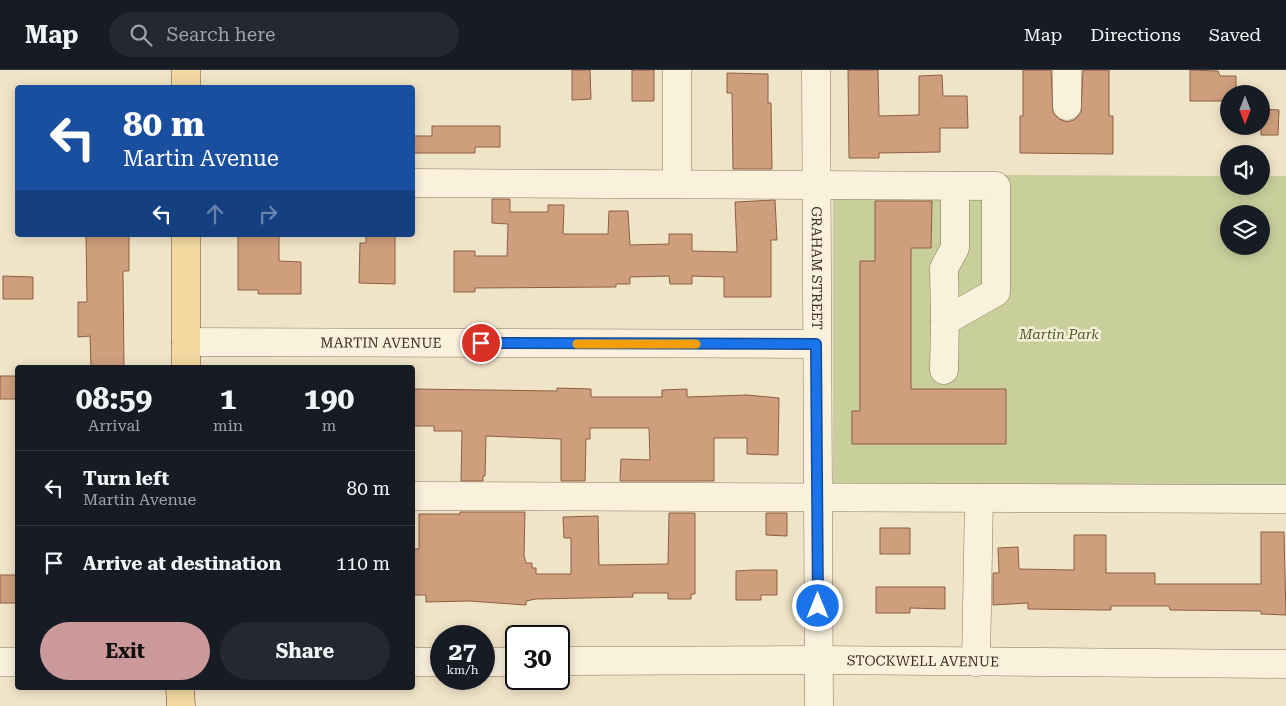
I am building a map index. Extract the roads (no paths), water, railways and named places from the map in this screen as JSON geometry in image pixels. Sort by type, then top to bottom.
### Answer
[{"type":"main road","points":[[186,70],[186,85]]},
{"type":"main road","points":[[186,237],[186,355]]},
{"type":"main road","points":[[180,690],[181,706]]},
{"type":"street","points":[[677,70],[677,184]]},
{"type":"street","name":"GRAHAM STREET","points":[[816,70],[819,706]]},
{"type":"street","points":[[1066,70],[1067,106]]},
{"type":"street","points":[[415,183],[996,186],[996,292],[945,321]]},
{"type":"street","points":[[944,370],[944,268],[955,248],[955,186]]},
{"type":"street","name":"MARTIN AVENUE","points":[[186,355],[816,344]]},
{"type":"street","points":[[415,496],[1286,499]]},
{"type":"street","points":[[976,662],[979,498]]},
{"type":"street","name":"STOCKWELL AVENUE","points":[[570,662],[818,660],[1286,664]]},
{"type":"street","points":[[0,662],[15,662]]},
{"type":"street","points":[[415,662],[430,662]]},
{"type":"park label","name":"Martin Park","points":[[1059,334]]}]
